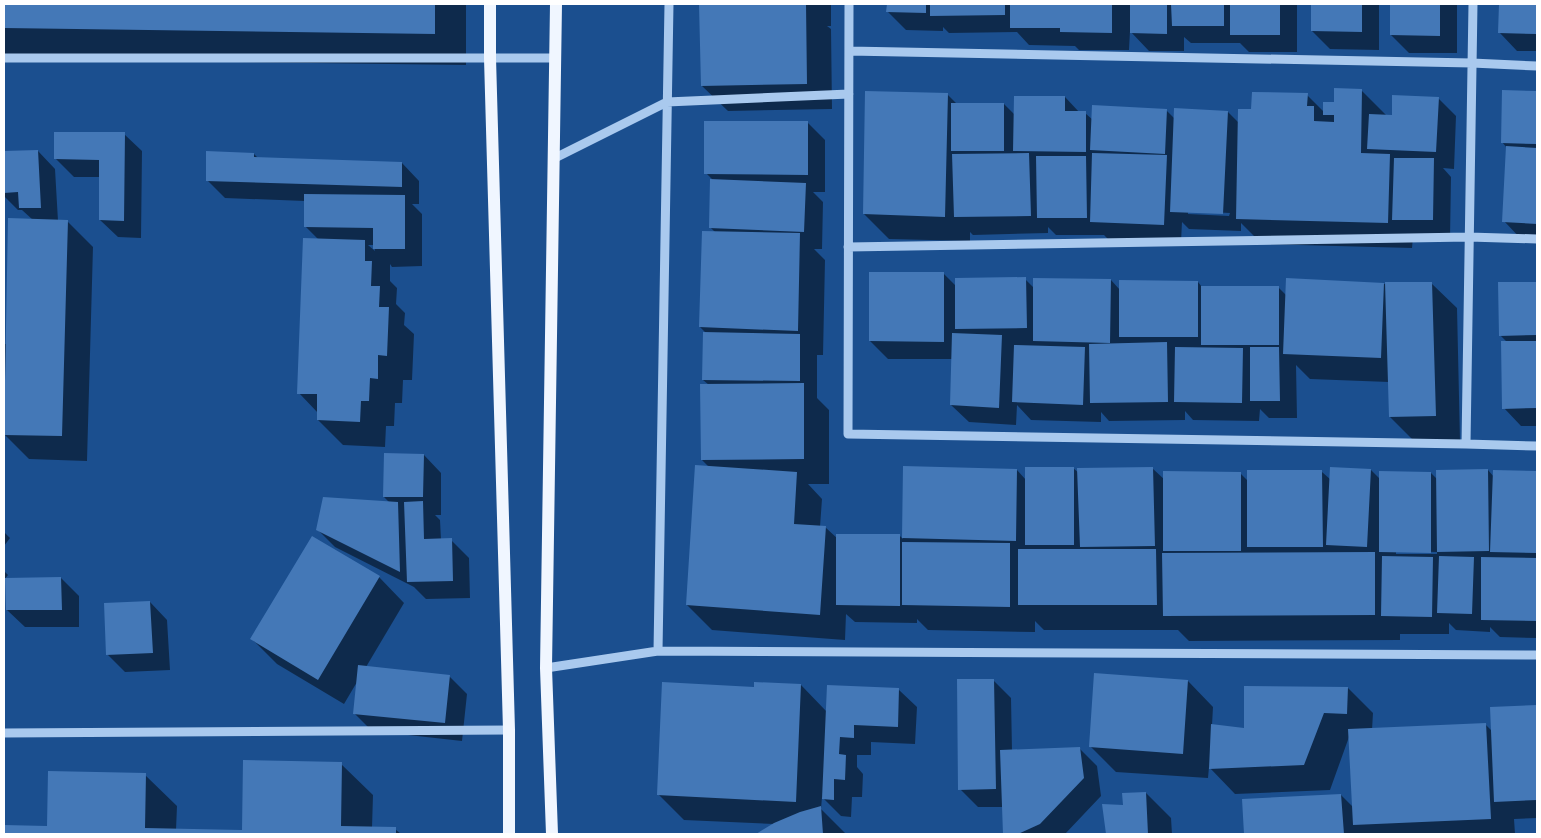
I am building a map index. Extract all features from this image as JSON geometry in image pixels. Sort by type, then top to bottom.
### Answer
[{"type":"main road","points":[[490,4],[509,730],[509,834]]},
{"type":"main road","points":[[552,834],[546,668],[556,4]]},
{"type":"lane","points":[[658,651],[669,4]]},
{"type":"lane","points":[[849,4],[848,434],[1537,446]]},
{"type":"lane","points":[[1466,444],[1473,4]]},
{"type":"lane","points":[[849,52],[1472,63],[1537,66]]},
{"type":"lane","points":[[4,58],[555,58]]},
{"type":"lane","points":[[553,159],[667,102],[849,94]]},
{"type":"lane","points":[[848,247],[1469,237],[1537,239]]},
{"type":"lane","points":[[546,668],[658,651],[1537,655]]},
{"type":"lane","points":[[4,733],[509,730]]},
{"type":"building","points":[[4,4],[435,4],[435,34],[4,28]]},
{"type":"building","points":[[699,4],[806,4],[807,84],[701,86]]},
{"type":"building","points":[[887,4],[926,4],[926,13],[886,12]]},
{"type":"building","points":[[930,4],[1005,4],[1005,15],[930,16]]},
{"type":"building","points":[[1010,4],[1112,4],[1112,33],[1060,32],[1060,28],[1010,28]]},
{"type":"building","points":[[1130,4],[1167,4],[1167,34],[1130,33]]},
{"type":"building","points":[[1171,4],[1224,4],[1224,26],[1172,26]]},
{"type":"building","points":[[1230,4],[1280,4],[1280,35],[1230,35]]},
{"type":"building","points":[[1311,4],[1362,4],[1362,32],[1311,31]]},
{"type":"building","points":[[1390,4],[1440,4],[1440,36],[1390,35]]},
{"type":"building","points":[[1499,4],[1537,4],[1537,34],[1498,33]]},
{"type":"building","points":[[1334,88],[1362,89],[1361,153],[1390,154],[1388,223],[1236,219],[1238,109],[1251,109],[1252,92],[1308,93],[1307,106],[1314,106],[1314,121],[1334,122],[1334,115],[1323,115],[1323,102],[1334,102]]},
{"type":"building","points":[[1502,90],[1537,91],[1537,144],[1501,143]]},
{"type":"building","points":[[865,91],[948,93],[945,217],[863,214]]},
{"type":"building","points":[[1392,95],[1439,97],[1436,152],[1367,149],[1369,114],[1392,115]]},
{"type":"building","points":[[1014,96],[1065,96],[1065,111],[1086,111],[1086,152],[1013,151]]},
{"type":"building","points":[[951,103],[1004,103],[1004,151],[951,151]]},
{"type":"building","points":[[1092,105],[1167,109],[1165,154],[1090,150]]},
{"type":"building","points":[[1174,108],[1228,111],[1223,214],[1170,212]]},
{"type":"building","points":[[704,121],[808,121],[808,175],[704,174]]},
{"type":"building","points":[[54,132],[125,132],[124,221],[99,220],[99,160],[54,159]]},
{"type":"building","points":[[1506,146],[1537,148],[1537,224],[1502,222]]},
{"type":"building","points":[[38,150],[41,208],[19,208],[18,192],[4,193],[4,151]]},
{"type":"building","points":[[206,151],[254,153],[254,157],[402,162],[402,187],[206,181]]},
{"type":"building","points":[[1029,153],[1031,216],[954,217],[952,154]]},
{"type":"building","points":[[1092,153],[1167,155],[1164,225],[1090,222]]},
{"type":"building","points":[[1036,156],[1086,156],[1087,218],[1037,218]]},
{"type":"building","points":[[1394,158],[1434,158],[1433,220],[1392,220]]},
{"type":"building","points":[[710,179],[806,183],[804,232],[709,228]]},
{"type":"building","points":[[304,194],[405,195],[405,249],[373,249],[373,228],[304,227]]},
{"type":"building","points":[[8,218],[68,220],[62,436],[4,435]]},
{"type":"building","points":[[702,231],[800,233],[798,331],[699,327]]},
{"type":"building","points":[[303,238],[365,240],[365,261],[372,261],[371,286],[380,286],[379,307],[389,307],[387,356],[378,355],[378,379],[370,378],[369,401],[361,401],[360,422],[317,420],[317,394],[297,394]]},
{"type":"building","points":[[869,272],[944,272],[944,342],[869,341]]},
{"type":"building","points":[[1026,277],[1027,328],[955,329],[955,278]]},
{"type":"building","points":[[1033,278],[1111,279],[1110,343],[1033,341]]},
{"type":"building","points":[[1286,278],[1384,283],[1381,358],[1283,354]]},
{"type":"building","points":[[1119,280],[1198,281],[1198,337],[1119,337]]},
{"type":"building","points":[[1385,282],[1432,282],[1436,416],[1389,417]]},
{"type":"building","points":[[1498,282],[1537,282],[1537,335],[1499,336]]},
{"type":"building","points":[[1201,286],[1279,286],[1279,345],[1201,345]]},
{"type":"building","points":[[703,332],[800,334],[800,381],[702,380]]},
{"type":"building","points":[[952,333],[1002,335],[999,408],[950,405]]},
{"type":"building","points":[[1501,341],[1537,341],[1537,408],[1502,409]]},
{"type":"building","points":[[1167,342],[1168,402],[1090,403],[1089,344]]},
{"type":"building","points":[[1014,345],[1085,347],[1083,405],[1012,402]]},
{"type":"building","points":[[1175,347],[1243,348],[1242,403],[1174,402]]},
{"type":"building","points":[[1250,347],[1279,347],[1280,401],[1250,401]]},
{"type":"building","points":[[804,383],[804,459],[701,460],[700,384]]},
{"type":"building","points":[[384,453],[424,454],[423,497],[383,497]]},
{"type":"building","points":[[695,465],[797,472],[794,524],[826,526],[820,615],[686,605]]},
{"type":"building","points":[[903,466],[1017,469],[1016,541],[902,538]]},
{"type":"building","points":[[1025,467],[1074,467],[1074,545],[1025,545]]},
{"type":"building","points":[[1153,467],[1155,546],[1080,547],[1077,468]]},
{"type":"building","points":[[1330,467],[1371,469],[1367,547],[1326,545]]},
{"type":"building","points":[[1488,469],[1489,551],[1437,552],[1436,470]]},
{"type":"building","points":[[1247,470],[1322,470],[1323,547],[1247,547]]},
{"type":"building","points":[[1493,470],[1537,471],[1537,553],[1490,552]]},
{"type":"building","points":[[1163,471],[1241,472],[1241,551],[1163,551]]},
{"type":"building","points":[[1379,471],[1431,472],[1431,553],[1379,552]]},
{"type":"building","points":[[323,497],[398,502],[400,572],[316,530]]},
{"type":"building","points":[[423,501],[424,539],[452,538],[453,581],[407,582],[404,502]]},
{"type":"building","points":[[836,534],[900,534],[900,606],[836,605]]},
{"type":"building","points":[[312,536],[380,576],[318,680],[250,639]]},
{"type":"building","points":[[902,542],[1010,543],[1010,607],[902,605]]},
{"type":"building","points":[[1018,549],[1156,549],[1157,605],[1018,605]]},
{"type":"building","points":[[1375,552],[1375,615],[1163,616],[1162,553]]},
{"type":"building","points":[[1382,556],[1433,557],[1432,617],[1381,616]]},
{"type":"building","points":[[1439,556],[1474,557],[1472,614],[1437,613]]},
{"type":"building","points":[[1481,557],[1537,558],[1537,621],[1481,620]]},
{"type":"building","points":[[61,577],[62,610],[6,610],[5,578]]},
{"type":"building","points":[[150,601],[153,653],[106,655],[104,603]]},
{"type":"building","points":[[358,665],[450,675],[445,723],[353,714]]},
{"type":"building","points":[[1094,673],[1188,680],[1183,754],[1089,747]]},
{"type":"building","points":[[957,679],[994,679],[996,789],[958,790]]},
{"type":"building","points":[[662,682],[754,687],[754,682],[801,684],[796,802],[657,795]]},
{"type":"building","points":[[827,685],[899,688],[898,727],[854,725],[854,738],[840,737],[839,754],[846,755],[845,780],[834,779],[834,800],[822,799]]},
{"type":"building","points":[[1244,686],[1348,687],[1347,714],[1324,713],[1304,765],[1209,769],[1211,724],[1244,728]]},
{"type":"building","points":[[1537,705],[1537,800],[1494,802],[1490,707]]},
{"type":"building","points":[[1486,723],[1491,819],[1353,825],[1348,729]]},
{"type":"building","points":[[1080,747],[1084,778],[1040,824],[1018,834],[1003,834],[1000,750]]},
{"type":"building","points":[[243,760],[342,762],[341,826],[396,827],[396,834],[4,834],[4,825],[47,826],[48,771],[146,773],[145,828],[242,830]]},
{"type":"building","points":[[1146,792],[1148,834],[1106,834],[1102,804],[1123,805],[1122,793]]},
{"type":"building","points":[[1341,794],[1344,834],[1244,834],[1242,799]]},
{"type":"building","points":[[821,806],[823,834],[756,834],[774,823],[800,812]]}]
